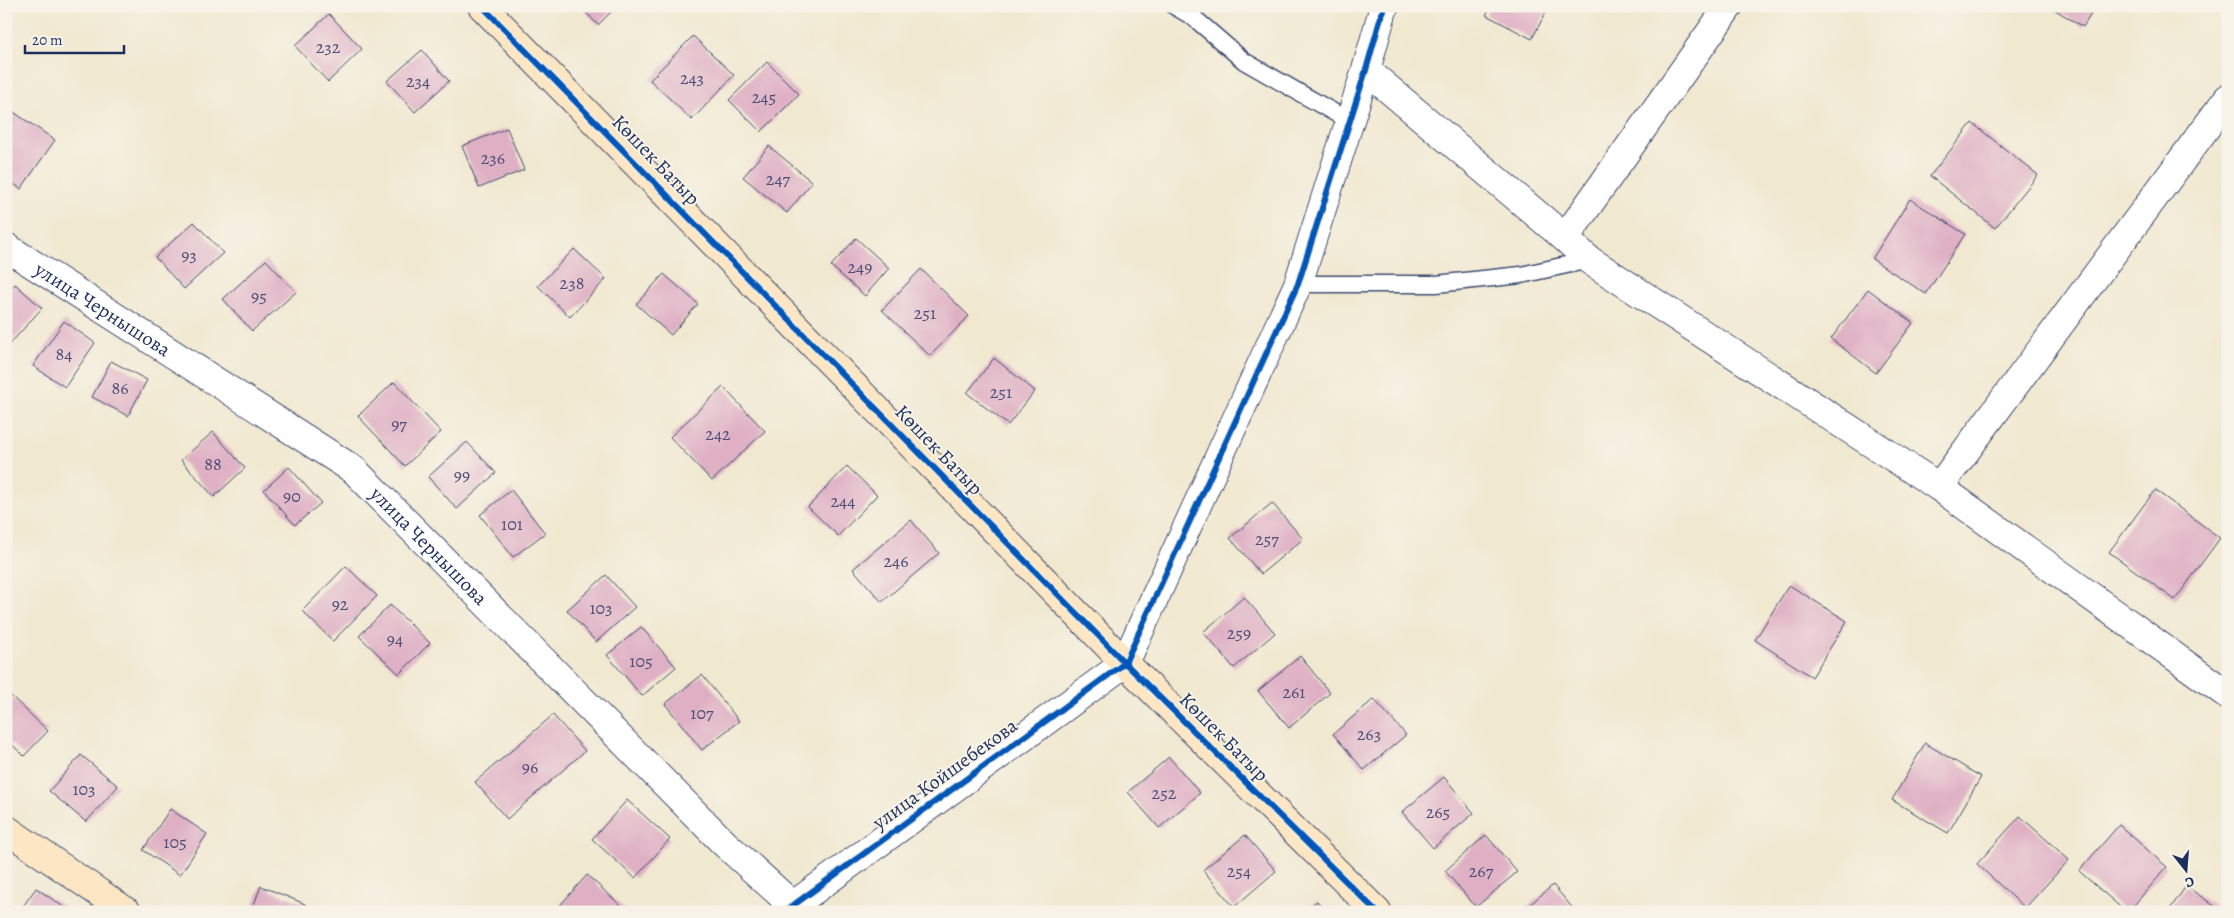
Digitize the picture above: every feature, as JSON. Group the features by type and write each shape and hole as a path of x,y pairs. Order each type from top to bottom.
{"street":[{"name":"Көшек Батыр","path":"482,6 1125,663 1376,912"},
{"path":"1125,663 1298,284 1366,70 1384,6"},
{"path":"1564,238 1729,6"},
{"path":"1366,70 1589,260 1939,487 2228,695"},
{"path":"1939,487 2228,98"},
{"name":"улица Чернышова","path":"6,247 354,470 724,843 793,910"},
{"name":"улица Койшебекова","path":"793,910 1125,663"},
{"path":"6,829 127,912"}],"lane":[{"path":"1174,6 1193,17 1244,61 1349,121"},
{"path":"1298,284 1436,284 1521,275 1589,260"}],"building":[{"path":"580,6 617,6 598,25"},
{"path":"1491,6 1549,6 1532,39 1486,15"},
{"path":"2049,6 2096,6 2083,27"},
{"path":"329,14 362,49 328,82 295,46"},
{"path":"693,36 734,75 692,120 650,80"},
{"path":"422,50 449,81 415,112 387,81"},
{"path":"767,62 799,94 761,132 729,100"},
{"path":"6,107 55,140 21,189 6,179"},
{"path":"1972,123 2038,175 1995,228 1930,176"},
{"path":"507,128 524,170 479,188 462,146"},
{"path":"769,146 812,182 787,213 743,177"},
{"path":"1910,199 1965,234 1926,294 1872,259"},
{"path":"194,222 223,253 184,289 155,257"},
{"path":"856,238 889,268 865,296 831,266"},
{"path":"574,249 606,279 570,317 538,286"},
{"path":"266,260 296,292 252,331 223,299"},
{"path":"921,269 969,316 930,356 882,310"},
{"path":"664,274 698,304 671,335 636,304"},
{"path":"15,284 42,308 9,345 6,343 6,294"},
{"path":"1868,289 1913,323 1876,373 1831,339"},
{"path":"64,321 95,343 65,387 33,366"},
{"path":"994,358 1035,391 1008,425 967,393"},
{"path":"111,361 147,380 128,416 92,397"},
{"path":"394,382 441,432 405,466 358,416"},
{"path":"723,387 765,431 712,481 670,437"},
{"path":"213,432 245,468 214,497 181,460"},
{"path":"467,442 496,473 457,509 428,477"},
{"path":"847,466 877,495 838,536 808,507"},
{"path":"289,467 321,503 295,525 264,490"},
{"path":"511,490 545,533 513,557 480,515"},
{"path":"2155,490 2220,538 2175,600 2109,552"},
{"path":"1272,503 1303,539 1261,574 1230,538"},
{"path":"911,520 939,553 882,602 853,569"},
{"path":"346,566 377,596 333,641 302,611"},
{"path":"606,575 635,607 596,642 567,610"},
{"path":"1789,585 1847,621 1812,677 1755,640"},
{"path":"1244,597 1275,633 1234,668 1203,632"},
{"path":"390,605 430,643 399,674 359,636"},
{"path":"641,627 676,667 642,696 607,655"},
{"path":"1300,656 1330,693 1289,728 1258,691"},
{"path":"702,675 739,721 702,750 665,704"},
{"path":"10,695 48,731 24,756 6,739 6,699"},
{"path":"1374,699 1406,735 1364,770 1333,734"},
{"path":"553,715 585,751 507,819 475,782"},
{"path":"1925,743 1981,777 1948,833 1892,800"},
{"path":"81,755 118,786 86,822 49,791"},
{"path":"1169,757 1200,793 1159,828 1128,792"},
{"path":"1444,777 1474,813 1433,848 1402,812"},
{"path":"627,800 670,839 635,878 592,839"},
{"path":"170,809 207,834 180,875 143,850"},
{"path":"2020,816 2069,860 2025,908 1977,864"},
{"path":"2119,825 2167,867 2128,912 2079,871"},
{"path":"1245,835 1276,871 1234,907 1203,870"},
{"path":"1486,835 1517,872 1476,907 1445,871"},
{"path":"587,875 628,912 554,912"},
{"path":"1553,885 1576,912 1521,912"},
{"path":"261,886 305,904 302,912 251,912"},
{"path":"2186,886 2223,912 2168,912"},
{"path":"36,888 71,912 19,912"},
{"path":"1317,901 1326,912 1304,912"}],"cycle path":[{"path":"482,6 1125,663 1377,912"},
{"path":"784,912 1125,663 1298,284 1366,70 1384,6"}]}
